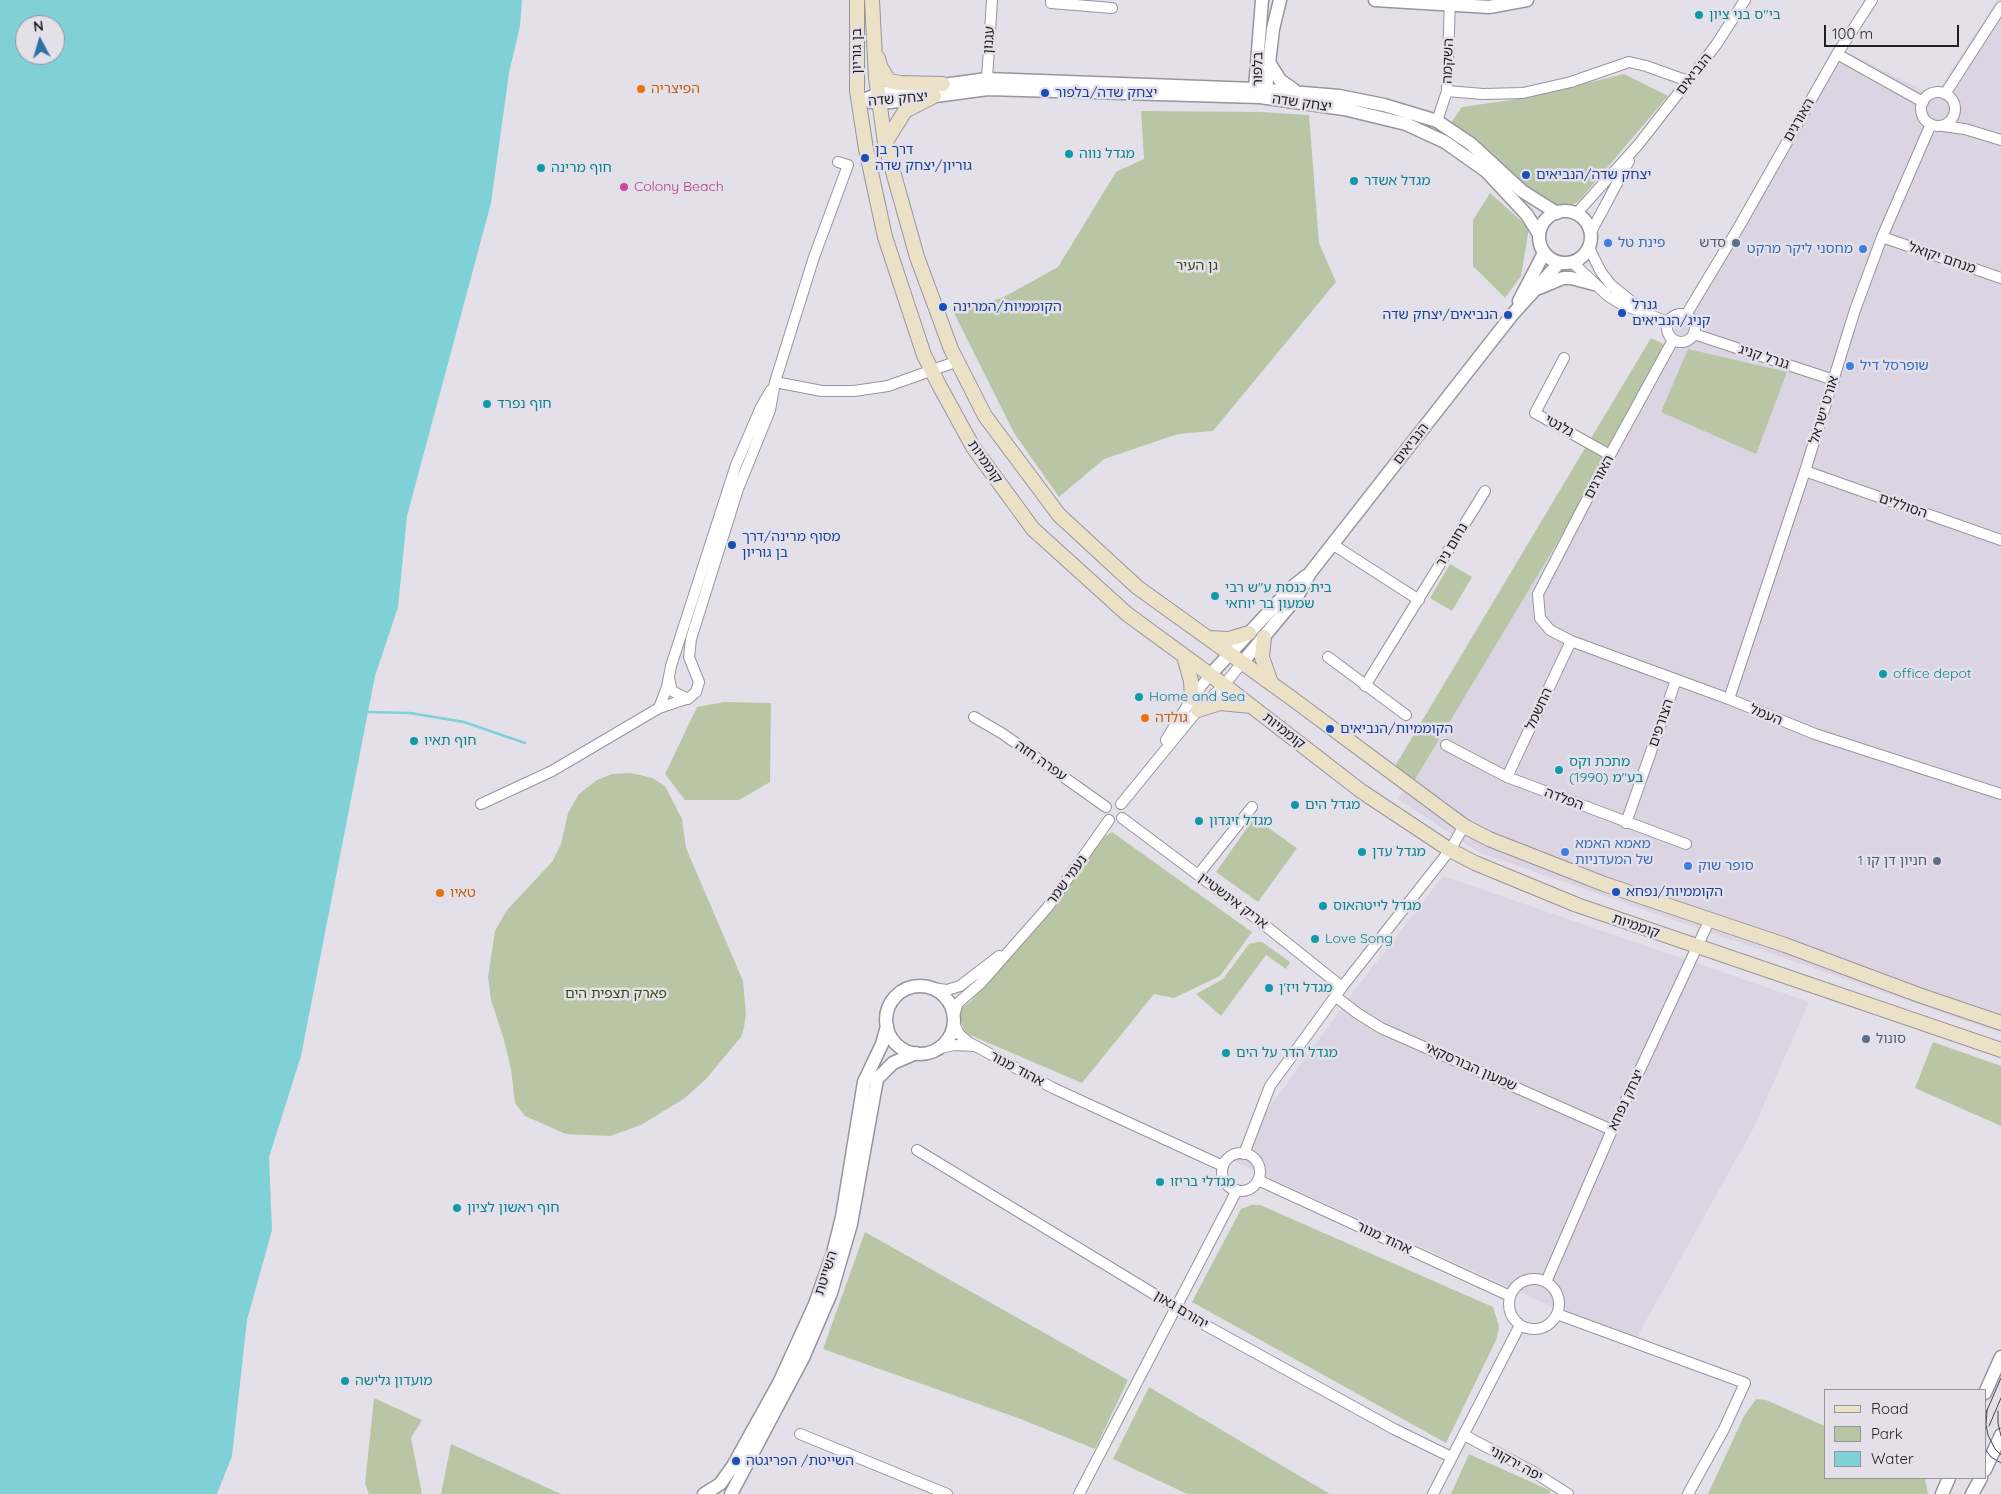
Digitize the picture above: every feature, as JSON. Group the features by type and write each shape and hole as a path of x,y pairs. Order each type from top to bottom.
{"main road":[{"name":"בן גוריון","path":"857,0 859,102"},
{"name":"בן גוריון","path":"872,0 879,99"},
{"path":"873,29 880,66 890,81 943,84"},
{"path":"885,143 905,111 934,96"},
{"name":"קוממיות","path":"879,99 885,143 917,257 939,317 985,416 1059,515 1137,587 1464,826 1489,839 1568,870 1786,944 1919,995 2001,1023"},
{"name":"קוממיות","path":"859,102 866,149 885,237 924,355 931,370 973,447 1033,530 1127,614 1252,706 1361,791 1450,850 1475,863 1577,905 2001,1050"},
{"path":"1206,637 1228,639 1249,632"},
{"path":"1264,637 1262,657 1272,684"},
{"path":"1184,656 1195,704 1220,703 1252,706"}],"street":[{"name":"עגנון","path":"987,80 992,0"},
{"path":"1051,0 1051,3 1112,8"},
{"name":"בלפור","path":"1260,92 1263,65 1262,0"},
{"name":"בלפור","path":"1263,65 1280,0"},
{"path":"1375,0 1450,3 1489,7 1527,0"},
{"name":"הנביאים","path":"1576,214 1638,145 1716,45 1746,0"},
{"name":"האורגים","path":"1686,315 1740,225 1836,54 1872,0"},
{"name":"השקמה","path":"1437,121 1447,91 1450,3"},
{"path":"1945,94 2001,7"},
{"path":"1836,54 1923,102"},
{"path":"1447,91 1483,94 1523,93 1571,82 1629,62 1636,62 1688,81"},
{"path":"1230,88 1246,79 1263,65 1296,91"},
{"name":"יצחק שדה","path":"859,102 943,84 987,80 1230,88 1260,92 1406,124 1445,142 1486,171 1527,215 1539,234"},
{"name":"יצחק שדה","path":"879,99 934,96 988,89 1296,91 1339,96 1384,104 1437,121 1471,144 1522,191 1557,212"},
{"path":"1943,126 1951,120 1955,111 1952,101 1945,94 1935,93 1926,98 1921,107 1923,117 1931,124 1943,126 1964,129 2001,140"},
{"name":"אורט ישראל","path":"1729,700 1805,471 1855,310 1882,237 1931,124"},
{"name":"הנביאים","path":"1590,232 1638,145"},
{"path":"481,804 552,771 659,708 688,699 696,692 700,682 689,657 691,639 738,489 770,410 776,382 814,257 848,165 838,162"},
{"path":"1644,311 1611,285 1601,272 1589,248 1590,232 1588,225 1576,214 1557,212 1545,221 1539,234 1541,247 1544,253 1551,259 1566,263 1621,304 1644,311 1668,322"},
{"name":"מנחם יקואל","path":"1882,237 2001,278"},
{"path":"1566,263 1579,259 1589,248"},
{"name":"הנביאים","path":"1512,315 1544,253"},
{"name":"הנביאים","path":"1242,663 1297,597 1310,573 1332,544 1512,315 1566,263"},
{"path":"1537,289 1563,278 1579,279 1594,284"},
{"path":"1676,315 1686,315 1694,322 1694,334 1685,342 1673,340 1666,330 1668,322 1676,315"},
{"name":"גנרל קניג","path":"1694,334 1834,380"},
{"name":"האורגים","path":"1540,618 1538,594 1610,455 1673,340"},
{"name":"גלנטי","path":"1564,358 1535,413 1610,455"},
{"path":"776,382 822,391 854,391 888,386 958,361"},
{"path":"659,708 736,465 761,407 776,382"},
{"name":"הסוללים","path":"1805,471 2001,540"},
{"name":"נחום ניר","path":"1366,686 1486,491"},
{"path":"1332,544 1419,600"},
{"name":"הנביאים","path":"1210,675 1290,589 1310,573"},
{"name":"העמל","path":"1540,618 1550,630 1571,641 1842,744 2001,794"},
{"name":"החשמל","path":"1507,777 1571,641"},
{"path":"1328,657 1406,715"},
{"path":"1195,704 1224,685 1242,663"},
{"path":"1121,804 1195,704 1210,675"},
{"path":"669,677 672,691 688,699"},
{"name":"הצורפים","path":"1626,823 1676,680"},
{"name":"עפרה חזה","path":"974,717 1003,734 1106,807"},
{"name":"הפלדה","path":"1446,745 1507,777 1686,844"},
{"path":"1115,802 1121,804 1125,812 1122,818 1116,821 1110,820 1106,814 1106,807 1115,802"},
{"path":"1198,875 1252,807"},
{"name":"אריק אינשטיין","path":"1122,818 1254,916 1342,987"},
{"name":"נעמי שמר","path":"954,1019 960,1001 981,983 1022,938 1061,889 1110,820"},
{"path":"1244,1154 1270,1086 1335,996 1450,850 1464,826"},
{"name":"יצחק נפחא","path":"1546,1282 1612,1130 1710,919"},
{"name":"נעמי שמר","path":"932,988 947,990 960,986 1022,938"},
{"path":"921,986 932,988 947,998 954,1019 952,1033 947,1041 931,1053 916,1053 902,1049 895,1043 887,1026 888,1008 894,999 901,992 921,986"},
{"name":"שמעון הבורסקאי","path":"1335,996 1357,1013 1382,1028 1612,1130"},
{"name":"אהוד מנור","path":"954,1019 959,1034 975,1047 1053,1088 1223,1166"},
{"name":"השייטת","path":"704,1494 720,1484 733,1466 780,1383 815,1304 833,1253 842,1217 864,1082 882,1044 887,1026"},
{"name":"אהוד מנור","path":"940,1048 954,1045 975,1047"},
{"name":"השייטת","path":"731,1494 803,1358 831,1293 851,1224 877,1079 893,1063 916,1053"},
{"name":"יהורם גאון","path":"918,1150 1176,1308 1394,1429 1452,1456"},
{"path":"1244,1154 1256,1161 1259,1167 1258,1180 1249,1189 1237,1190 1225,1183 1223,1166 1231,1156 1244,1154"},
{"name":"אהוד מנור","path":"1258,1180 1510,1296"},
{"path":"1079,1494 1237,1190"},
{"path":"1529,1280 1546,1282 1558,1297 1559,1306 1557,1314 1545,1327 1528,1329 1520,1326 1513,1319 1510,1311 1510,1296 1514,1288 1529,1280"},
{"path":"1557,1314 1745,1383 1724,1429 1688,1494"},
{"path":"1433,1494 1520,1326"},
{"path":"1986,1391 2001,1357"},
{"path":"800,1434 947,1494"},
{"name":"יפה ירקוני","path":"1464,1435 1568,1494"},
{"path":"1986,1468 2001,1435"},
{"path":"1942,1494 1949,1479"},
{"path":"1972,1494 1980,1479"}],"shaded area":[{"path":"1997,0 2001,0 2001,1033 1480,853 1398,799 1666,343 1843,50 1922,90 1941,86"},
{"path":"1443,876 1809,1002 1753,1129 1633,1344 1231,1160 1355,990"}],"green space":[{"path":"1624,74 1668,96 1578,202 1564,207 1555,207 1536,198 1450,124 1462,107 1525,98"},
{"name":"גן העיר","path":"1141,111 1260,112 1309,115 1319,243 1336,282 1213,431 1178,434 1104,459 1059,497 1014,433 954,313 1004,297 1058,267 1116,172 1144,159"},
{"path":"1490,193 1529,228 1521,276 1505,298 1473,266 1473,220"},
{"path":"1651,338 1672,348 1610,455 1414,781 1395,766"},
{"path":"1688,349 1787,372 1756,454 1661,412"},
{"path":"1450,564 1472,577 1452,611 1430,598"},
{"path":"724,702 771,703 770,782 739,800 685,800 665,774 697,707"},
{"name":"פארק תצפית הים","path":"631,773 652,778 665,786 682,819 686,848 743,981 746,1014 744,1027 741,1037 706,1079 685,1098 641,1125 610,1136 566,1134 525,1116 515,1103 511,1069 491,1000 488,977 495,931 507,910 552,862 561,844 568,813 579,794 597,780 612,774"},
{"path":"1254,818 1297,848 1258,902 1216,872"},
{"path":"1112,832 1252,932 1220,976 1174,998 1154,994 1082,1083 970,1035 965,1032 959,1016 962,1008 971,1001 1031,935 1100,840"},
{"path":"1262,942 1290,962 1286,969 1266,955 1221,1016 1196,994 1223,979 1249,944"},
{"path":"1933,1042 2001,1066 2001,1126 1915,1088"},
{"path":"1251,1205 1260,1205 1493,1307 1499,1326 1497,1338 1446,1443 1192,1302 1241,1209"},
{"path":"865,1232 1128,1380 1095,1449 1018,1418 823,1349"},
{"path":"1149,1387 1330,1494 1187,1494 1113,1459"},
{"path":"374,1398 422,1420 411,1438 422,1494 369,1494 365,1484"},
{"path":"1756,1399 1766,1400 1824,1426 1824,1479 1925,1479 1928,1494 1708,1494 1744,1416"},
{"path":"451,1444 561,1494 441,1494"},
{"path":"1469,1454 1551,1491 1549,1494 1451,1494"}],"water":[{"path":"0,0 522,0 520,26 509,73 491,203 407,516 398,607 375,676 301,1056 269,1157 272,1230 247,1320 232,1456 217,1494 0,1494"}],"waterway":[{"path":"368,712 410,713 464,722 525,743"}],"tram line":[{"path":"1986,1413 2001,1378"},
{"path":"1989,1426 2001,1398"},
{"path":"1987,1410 1986,1425 1988,1435 1995,1449 2001,1455"},
{"path":"1998,1411 2001,1436"},
{"path":"1986,1450 1991,1457 2001,1463"}],"place":[{"name":"בי\"ס בני ציון","path":"1699,15"},
{"name":"הפיצריה","path":"641,89"},
{"name":"יצחק שדה/בלפור","path":"1045,93"},
{"name":"מגדל נווה","path":"1069,154"},
{"name":"דרך בן גוריון/יצחק שדה","path":"865,158"},
{"name":"חוף מרינה","path":"541,168"},
{"name":"יצחק שדה/הנביאים","path":"1526,175"},
{"name":"מגדל אשדר","path":"1354,181"},
{"name":"Colony Beach","path":"624,187"},
{"name":"פינת טל","path":"1608,243"},
{"name":"סדש","path":"1736,243"},
{"name":"מחסני ליקר מרקט","path":"1863,249"},
{"name":"הקוממיות/המרינה","path":"943,307"},
{"name":"גנרל קניג/הנביאים","path":"1622,313"},
{"name":"הנביאים/יצחק שדה","path":"1508,315"},
{"name":"שופרסל דיל","path":"1850,366"},
{"name":"חוף נפרד","path":"487,404"},
{"name":"מסוף מרינה/דרך בן גוריון","path":"732,545"},
{"name":"בית כנסת ע\"ש רבי שמעון בר יוחאי","path":"1215,596"},
{"name":"office depot","path":"1883,674"},
{"name":"Home and Sea","path":"1139,697"},
{"name":"גולדה","path":"1145,718"},
{"name":"הקוממיות/הנביאים","path":"1330,729"},
{"name":"חוף תאיו","path":"414,741"},
{"name":"מתכת וקס (1990) בע\"מ","path":"1559,770"},
{"name":"מגדל הים","path":"1295,805"},
{"name":"מגדל זיגדון","path":"1199,821"},
{"name":"מגדל עדן","path":"1362,852"},
{"name":"מאמא האמא של המעדניות","path":"1565,852"},
{"name":"חניון דן קו 1","path":"1937,861"},
{"name":"סופר שוק","path":"1688,866"},
{"name":"הקוממיות/נפחא","path":"1616,892"},
{"name":"טאיו","path":"440,893"},
{"name":"מגדל לייטהאוס","path":"1323,906"},
{"name":"Love Song","path":"1315,939"},
{"name":"מגדל ויז'ן","path":"1269,988"},
{"name":"סונול","path":"1866,1039"},
{"name":"מגדל הדר על הים","path":"1226,1053"},
{"name":"מגדלי בריזו","path":"1160,1182"},
{"name":"חוף ראשון לציון","path":"457,1208"},
{"name":"מועדון גלישה","path":"345,1381"},
{"name":"השייטת/ הפריגטה","path":"736,1461"}]}
